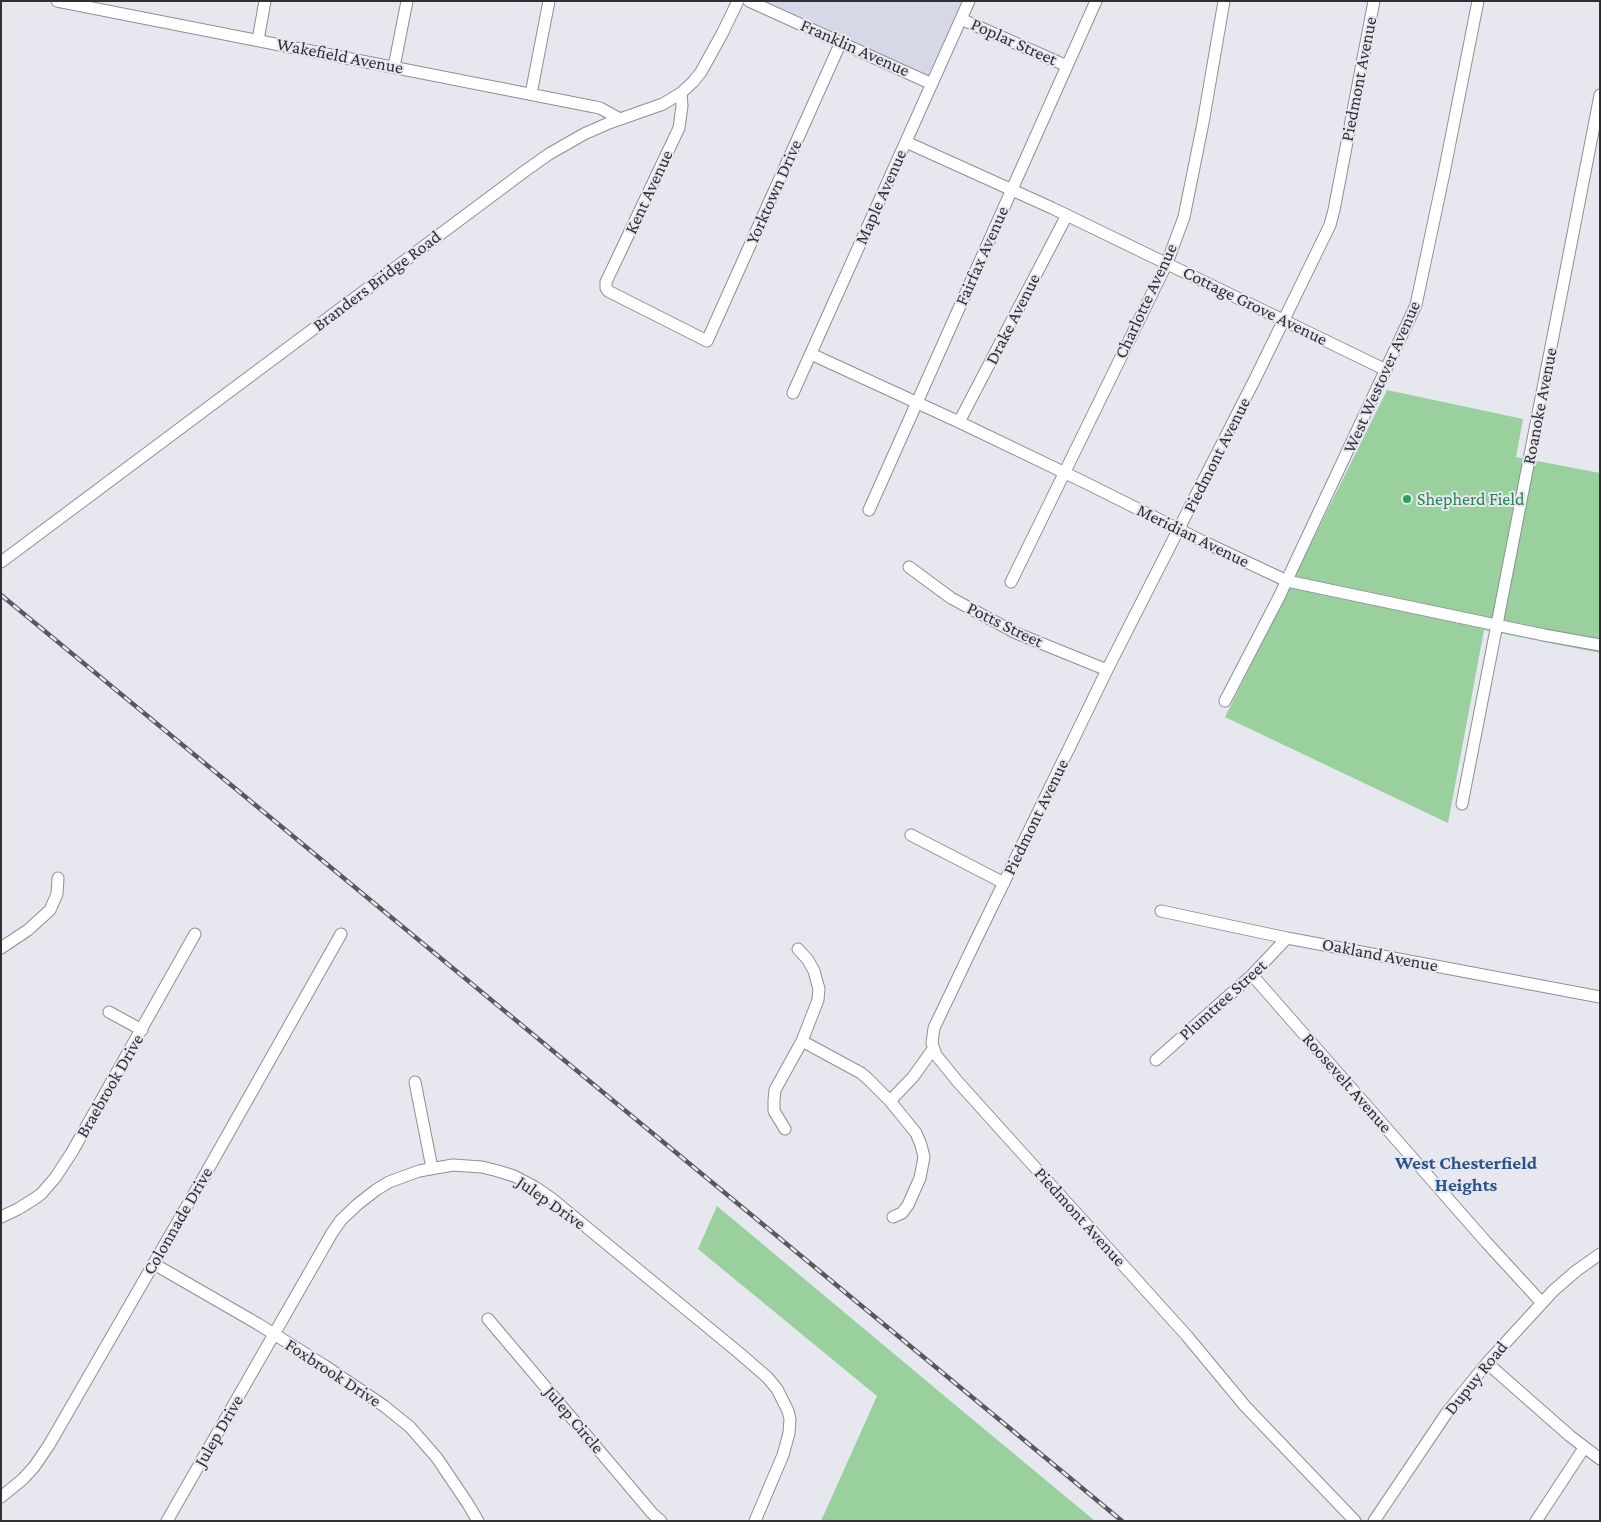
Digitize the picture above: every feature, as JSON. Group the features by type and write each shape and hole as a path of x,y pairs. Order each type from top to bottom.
{"street":[{"name":"Wakefield Avenue","path":"57,1 600,108 620,119"},
{"path":"120,13 122,1"},
{"path":"258,40 265,1"},
{"path":"394,67 407,1"},
{"path":"531,94 549,1"},
{"name":"Branders Bridge Road","path":"1,562 414,252 550,154 584,134 663,104 681,93 693,82 708,60 738,1"},
{"name":"Franklin Avenue","path":"749,1 932,84"},
{"name":"Maple Avenue","path":"793,393 969,1"},
{"name":"Fairfax Avenue","path":"869,510 1096,1"},
{"name":"Charlotte Avenue","path":"1011,582 1167,263 1184,217 1203,123 1224,1"},
{"name":"Piedmont Avenue","path":"1355,1521 1246,1406 1187,1336 958,1082 936,1055 933,1049 932,1035 1108,670 1330,225 1374,1"},
{"name":"West Westover Avenue","path":"1225,701 1287,581 1416,305 1420,293 1478,1"},
{"name":"Poplar Street","path":"962,19 1067,66"},
{"name":"Yorktown Drive","path":"606,288 608,291 707,341 841,42"},
{"name":"Kent Avenue","path":"606,288 606,282 679,128 682,106 681,93"},
{"name":"Roanoke Avenue","path":"1462,804 1600,95"},
{"name":"Cottage Grove Avenue","path":"906,142 1066,215 1386,370"},
{"name":"Drake Avenue","path":"959,422 1066,215"},
{"name":"Meridian Avenue","path":"811,354 959,422 1287,581 1600,645"},
{"name":"Potts Street","path":"909,567 951,598 1016,633 1108,670"},
{"path":"911,835 1004,883"},
{"path":"1,948 28,930 50,910 57,894 58,878"},
{"name":"Oakland Avenue","path":"1161,911 1287,938 1600,996"},
{"name":"Braebrook Drive","path":"1,1216 18,1209 34,1199 55,1178 142,1030 195,934"},
{"name":"Colonnade Drive","path":"1,1497 34,1467 49,1444 154,1264 341,934"},
{"name":"Plumtree Street","path":"1156,1060 1252,975 1287,938"},
{"path":"785,1129 774,1111 775,1090 802,1042 818,1000 819,990 814,971 808,960 798,949"},
{"name":"Roosevelt Avenue","path":"1252,975 1486,1242 1542,1303"},
{"path":"109,1012 142,1030"},
{"path":"802,1042 861,1073 890,1101 916,1133 924,1157 920,1178 908,1205 902,1213 893,1217"},
{"path":"890,1101 913,1077 933,1049"},
{"path":"415,1082 432,1168"},
{"name":"Julep Drive","path":"167,1521 341,1220 364,1199 389,1182 402,1176 452,1165 482,1167 514,1176 535,1187 676,1300 767,1377 777,1389 788,1411 790,1419 789,1433 782,1455 754,1521"},
{"name":"Dupuy Road","path":"1374,1521 1448,1411 1486,1363 1542,1303 1576,1271 1600,1254"},
{"name":"Foxbrook Drive","path":"154,1264 325,1366 410,1427 422,1439 452,1478 478,1521"},
{"name":"Julep Circle","path":"488,1319 652,1513 661,1521"},
{"path":"1486,1363 1584,1448 1600,1459"},
{"path":"1536,1521 1584,1448"}],"shaded area":[{"path":"760,1 963,1 928,76"}],"green space":[{"path":"1387,390 1523,419 1516,457 1600,473 1600,653 1484,630 1448,823 1225,717"},
{"path":"717,1206 1095,1521 821,1521 877,1396 698,1249"}],"railway":[{"path":"1,595 1122,1521"}],"place":[{"name":"Shepherd Field","path":"1407,499"}],"district":[{"name":"West Chesterfield Heights","path":"1466,1174"}]}
